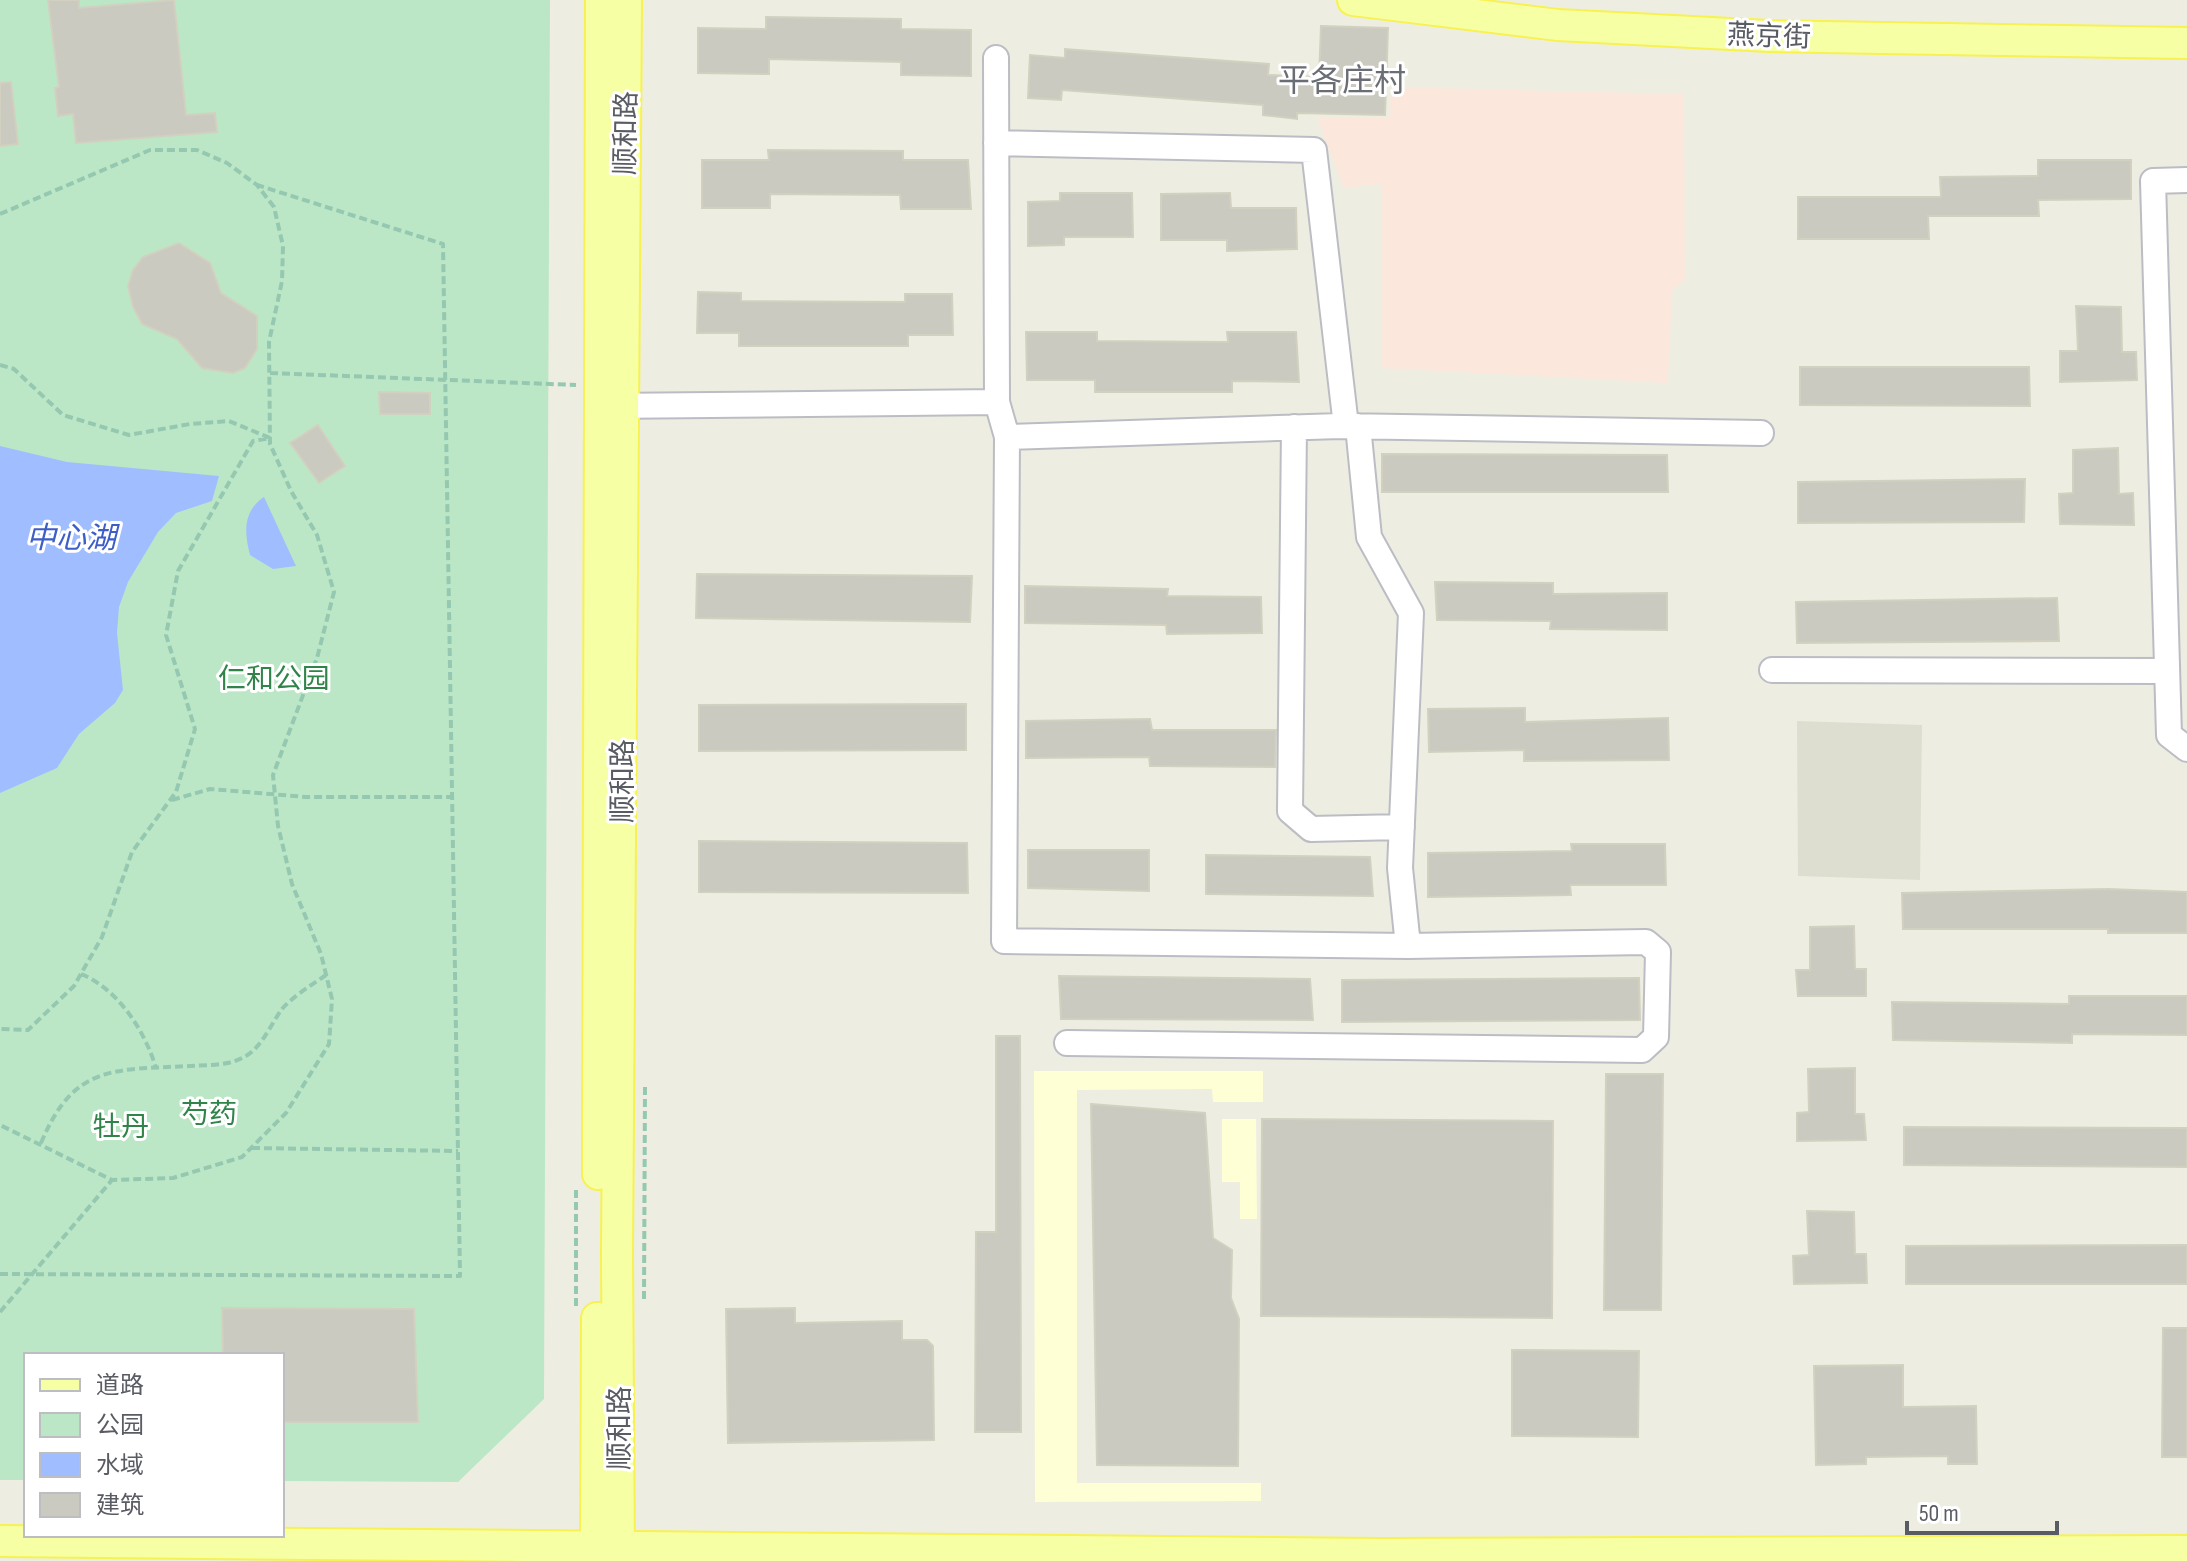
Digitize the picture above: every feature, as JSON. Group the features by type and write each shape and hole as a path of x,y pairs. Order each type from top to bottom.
{"main road":[{"name":"顺和路","path":"601,0 608,399 608,1554"},
{"name":"顺和路","path":"608,399 626,0"},
{"name":"燕京街","path":"1353,0 1558,25 1769,36 2187,43"},
{"path":"0,1541 608,1554 1727,1556 2187,1551"}],"street":[{"path":"996,58 997,402 1007,437 1004,941 1408,946 1646,942 1658,952 1656,1037 1642,1050 1067,1043"},
{"path":"996,143 1314,150 1369,537 1411,613 1400,868 1408,946"},
{"path":"2187,180 2153,181 2169,735 2187,749"},
{"path":"608,399 997,402"},
{"path":"1007,437 1352,426 1761,433"},
{"path":"1294,427 1290,811 1311,829 1402,827"},
{"path":"1772,670 2167,671"}],"path":[{"path":"0,214 150,150 197,150 227,163 257,185 274,207 283,246 282,281 269,342 270,438 291,491 317,535 334,592 317,658 273,775 278,826 292,884 321,954 332,999 329,1044 286,1113 242,1157 173,1178 112,1180 0,1125"},
{"path":"0,1274 460,1276 443,244 257,185"},
{"path":"0,365 14,369 63,415 129,435 190,424 229,421 270,438"},
{"path":"270,373 443,380 608,399"},
{"path":"0,1029 28,1030 74,986 102,937 132,852 176,792 195,729 166,635 178,571 253,441 270,438"},
{"path":"170,801 210,789 306,797 452,797"},
{"path":"81,974 109,991 144,1033 156,1068"},
{"path":"41,1143 52,1117 70,1093 94,1076 156,1068 220,1065 246,1057 284,1006 326,975"},
{"path":"251,1148 458,1151"},
{"path":"0,1312 112,1180"}],"shaded area":[{"path":"1391,87 1684,94 1685,279 1672,291 1668,383 1381,368 1381,184 1344,188 1317,118 1390,117"},
{"path":"1797,721 1922,725 1920,880 1798,876"},
{"path":"1034,1071 1263,1071 1263,1102 1213,1102 1212,1089 1077,1090 1077,1483 1261,1483 1261,1501 1035,1502"},
{"path":"1222,1119 1256,1119 1257,1219 1240,1219 1240,1182 1222,1182"}],"green space":[{"name":"仁和公园","path":"0,0 550,0 544,1399 458,1482 284,1481 284,1353 24,1353 24,1480 0,1480"}],"water":[{"name":"中心湖","path":"0,446 67,462 219,476 212,501 176,513 158,532 128,582 119,607 117,633 123,690 115,703 79,734 57,768 0,793"},
{"path":"264,497 296,566 273,569 250,555 247,523 252,509"}],"building":[{"path":"48,0 79,0 79,8 174,0 186,115 215,113 217,132 76,143 73,114 58,116 55,88 59,87"},
{"path":"766,17 901,19 901,29 971,30 971,76 901,75 901,62 769,59 769,74 698,73 698,28 766,29"},
{"path":"1321,26 1388,28 1385,115 1297,113 1297,119 1263,115 1263,105 1062,90 1061,100 1028,98 1030,55 1065,58 1065,49 1269,64 1268,75 1319,77"},
{"path":"11,82 18,144 0,146 0,83"},
{"path":"768,150 903,151 903,160 968,160 971,209 901,209 900,195 770,194 770,208 702,208 702,160 769,160"},
{"path":"2038,160 2131,160 2131,199 2038,200 2039,216 1928,216 1929,239 1798,239 1798,197 1941,197 1940,177 2038,176"},
{"path":"1060,193 1132,193 1133,237 1064,237 1064,245 1028,246 1028,202 1060,201"},
{"path":"1230,193 1231,208 1296,208 1297,249 1227,251 1227,240 1161,240 1161,194"},
{"path":"179,243 210,263 221,293 257,316 257,349 245,368 233,373 202,368 177,339 142,324 133,307 128,286 133,270 143,257"},
{"path":"698,292 741,293 741,301 905,302 905,294 952,294 953,335 908,335 908,346 739,346 739,333 697,333"},
{"path":"2076,306 2121,307 2122,352 2136,352 2137,380 2060,382 2060,351 2078,351"},
{"path":"1026,332 1097,332 1097,341 1228,342 1227,332 1296,332 1299,382 1232,381 1232,392 1095,392 1095,380 1027,380"},
{"path":"1800,367 2029,367 2030,406 1800,405"},
{"path":"379,392 430,393 430,414 380,414"},
{"path":"318,425 345,466 319,483 290,443"},
{"path":"2118,448 2119,494 2133,493 2134,525 2060,524 2059,494 2073,493 2073,450"},
{"path":"1382,454 1667,455 1668,492 1382,492"},
{"path":"2025,479 2024,522 1798,523 1798,482"},
{"path":"697,574 972,576 970,622 696,618"},
{"path":"1435,582 1553,583 1553,594 1667,593 1667,630 1550,629 1551,621 1437,620"},
{"path":"1025,586 1168,589 1167,596 1261,597 1262,633 1167,634 1166,625 1025,623"},
{"path":"2057,598 2059,641 1797,643 1796,602"},
{"path":"966,704 966,750 699,751 699,705"},
{"path":"1525,708 1525,722 1668,718 1669,760 1524,761 1524,750 1429,752 1428,709"},
{"path":"1150,719 1152,730 1276,730 1275,767 1150,766 1149,757 1026,758 1026,721"},
{"path":"699,841 967,843 968,893 699,892"},
{"path":"1571,844 1665,844 1666,885 1570,885 1571,895 1428,897 1428,853 1572,851"},
{"path":"1028,850 1149,850 1149,891 1028,888"},
{"path":"1206,855 1370,857 1373,896 1206,894"},
{"path":"2108,889 2187,892 2187,933 2108,933 2108,929 1903,929 1902,893"},
{"path":"1854,926 1855,969 1866,969 1866,996 1798,996 1796,970 1810,970 1810,927"},
{"path":"1059,976 1310,979 1313,1020 1061,1019"},
{"path":"1639,978 1640,1020 1342,1022 1342,980"},
{"path":"2069,996 2187,996 2187,1035 2072,1034 2072,1043 1893,1040 1892,1002 2069,1004"},
{"path":"996,1036 1020,1036 1021,1432 975,1432 976,1232 996,1232"},
{"path":"1855,1068 1855,1114 1864,1114 1866,1140 1797,1141 1797,1113 1809,1112 1808,1069"},
{"path":"1606,1074 1663,1074 1661,1310 1604,1310"},
{"path":"1091,1104 1205,1113 1213,1238 1232,1250 1231,1298 1239,1319 1238,1466 1097,1465"},
{"path":"1262,1119 1553,1121 1552,1318 1261,1316"},
{"path":"1904,1127 2187,1128 2187,1167 1904,1165"},
{"path":"1807,1211 1854,1212 1855,1254 1866,1254 1867,1283 1794,1284 1793,1256 1809,1255"},
{"path":"2187,1245 2187,1284 1906,1284 1906,1246"},
{"path":"222,1308 414,1309 418,1422 284,1422 284,1353 223,1353"},
{"path":"795,1308 795,1323 902,1321 902,1340 927,1340 933,1346 934,1440 728,1443 726,1309"},
{"path":"2163,1328 2187,1328 2187,1457 2162,1457"},
{"path":"1512,1350 1639,1351 1638,1437 1512,1436"},
{"path":"1903,1365 1903,1407 1976,1406 1977,1464 1948,1464 1948,1456 1866,1457 1866,1464 1816,1465 1814,1366"}],"district":[{"name":"平各庄村","path":"1342,80"}],"park label":[{"name":"芍药","path":"209,1113"},
{"name":"牡丹","path":"121,1126"}]}
